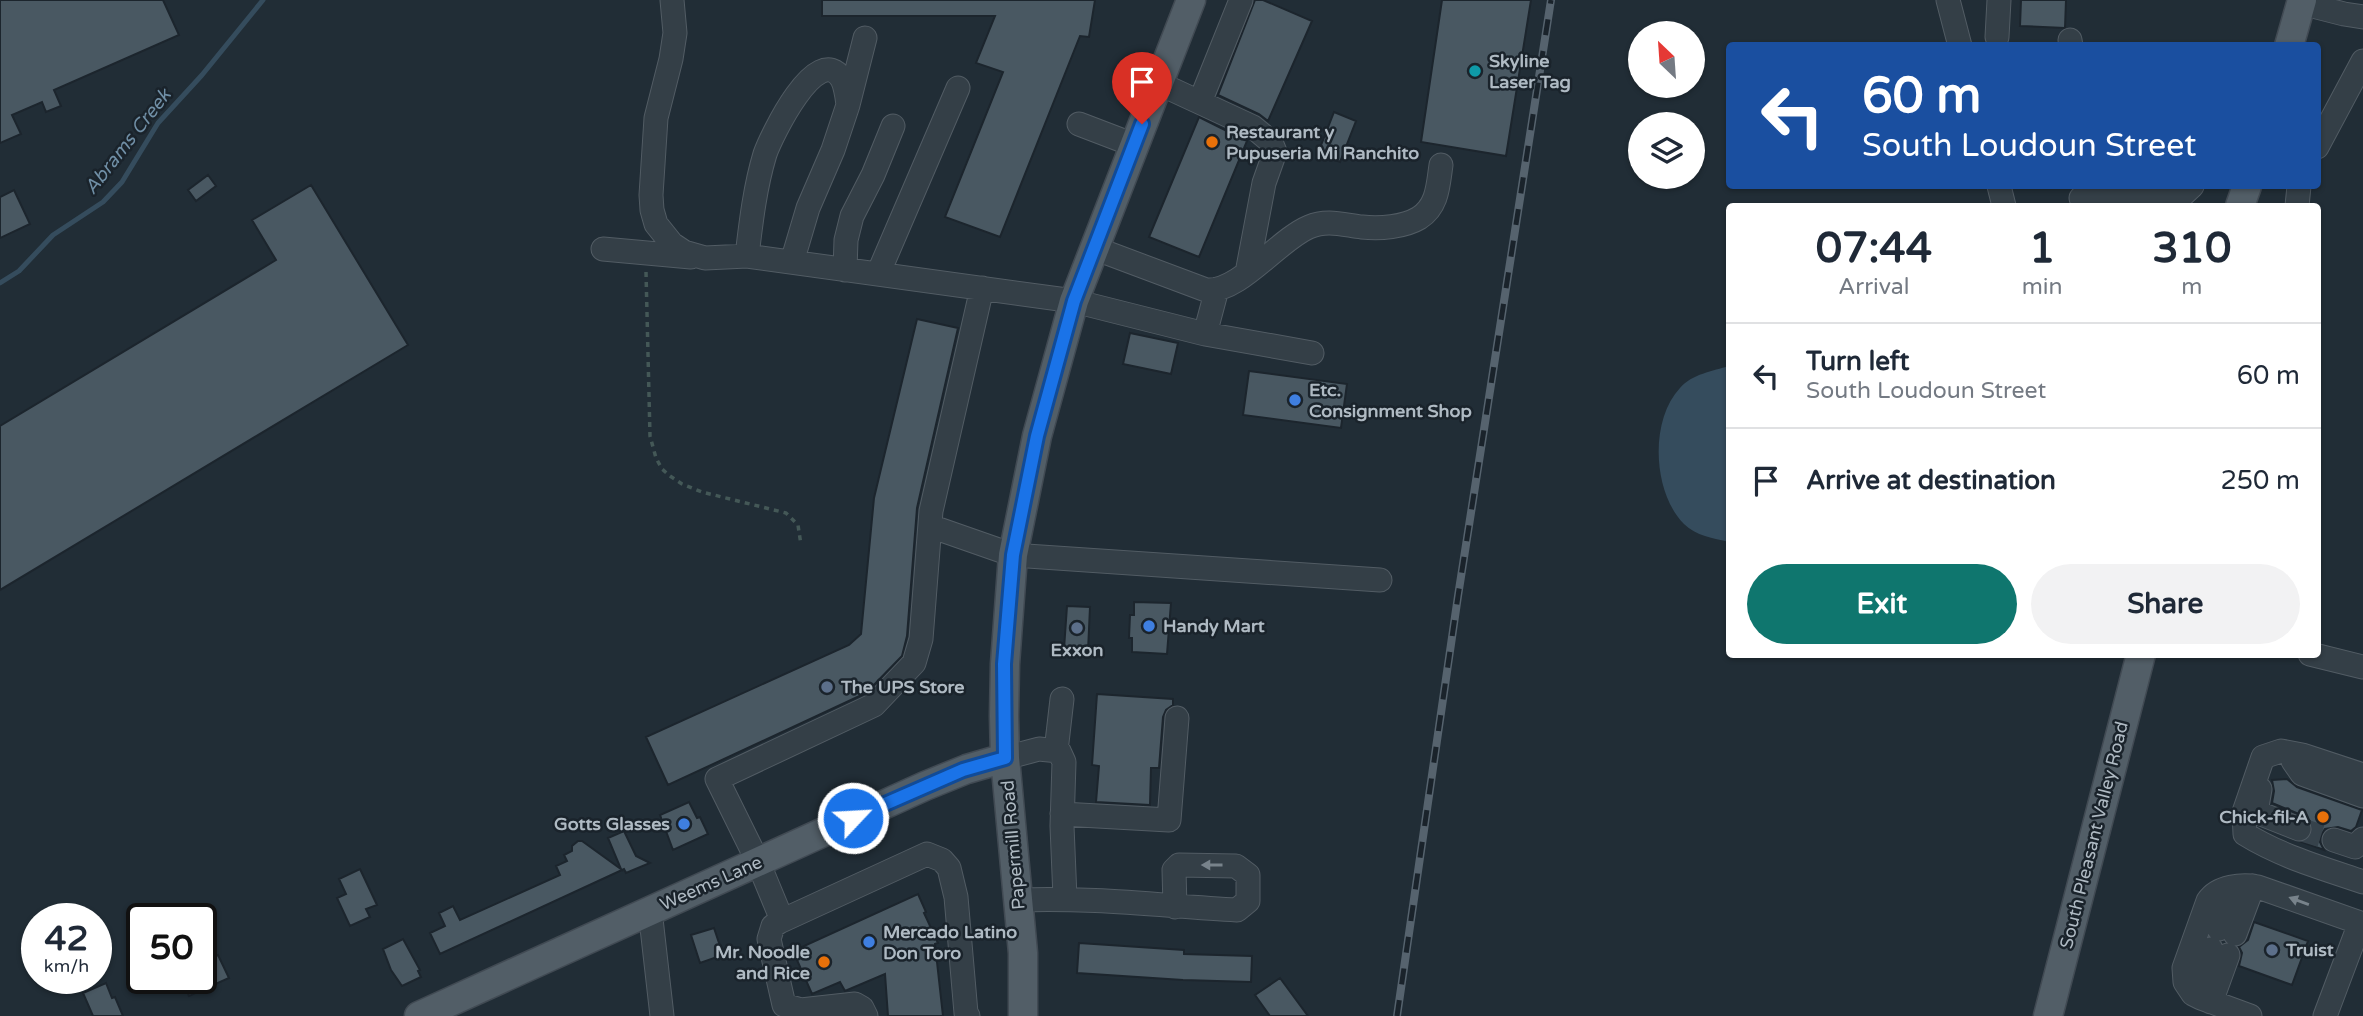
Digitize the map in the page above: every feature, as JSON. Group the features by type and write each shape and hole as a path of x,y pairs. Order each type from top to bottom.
{"main road":[{"name":"Papermill Road","path":"1023,1016 1023,953 1005,758 1004,664 1013,555 1037,436 1074,301 1191,0"},
{"path":"2290,42 2302,1"},
{"name":"South Pleasant Valley Road","path":"2048,1016 2140,658"},
{"name":"Weems Lane","path":"419,1016 925,786 967,769 1005,758"}],"street":[{"path":"672,0 676,33 656,118 652,209 656,224 673,244 684,252 705,258"},
{"path":"1200,103 1241,0"},
{"path":"1948,0 1959,41"},
{"path":"1997,37 1999,0"},
{"path":"2302,1 2357,12"},
{"path":"792,262 808,208 849,106 865,38"},
{"path":"2321,140 2363,61"},
{"path":"747,256 765,155 775,130 792,101 811,78 828,70 842,80 849,106"},
{"path":"1158,83 1253,127 1265,135 1275,149 1264,183 1247,273"},
{"path":"877,274 958,88"},
{"path":"1079,124 1134,145"},
{"path":"845,270 846,240 852,216 873,175 893,126"},
{"path":"1094,248 1206,290 1217,289 1247,273 1296,234 1314,225 1331,223 1373,228 1404,225 1418,219 1435,199 1441,165"},
{"path":"2081,197 2177,201 2189,189"},
{"path":"603,250 705,258 747,256 1074,301 1205,334 1312,353"},
{"path":"782,920 758,862 717,779 874,705 914,663 921,639 931,511 982,288"},
{"path":"1205,334 1217,289"},
{"path":"930,526 1013,555 1380,580"},
{"path":"2321,657 2363,667"},
{"path":"1056,751 1062,699"},
{"path":"1062,814 1169,820 1177,718"},
{"path":"1005,758 1039,750 1059,751 1064,762 1062,814 1065,898"},
{"path":"2363,775 2281,751 2263,757 2244,812 2245,834 2256,841 2284,855 2363,881"},
{"path":"2296,830 2256,813 2260,788 2267,771 2288,760 2363,786"},
{"path":"2293,761 2302,774 2363,796"},
{"path":"866,1016 862,1008 855,1004 801,1010 784,1005 769,939 773,926 927,854 942,860 949,868 956,897 968,1016"},
{"path":"1018,900 1065,898 1175,907 1237,910 1248,901 1248,876 1236,866 1179,865 1174,870 1175,907"},
{"path":"2204,999 2204,969 2223,942 2244,886"},
{"path":"2250,1016 2193,994 2185,982 2184,968 2209,898 2218,892 2244,886 2268,889 2362,924 2325,1016"},
{"path":"650,910 662,1016"}],"path":[{"path":"646,253 650,436 656,458 662,469 682,484 702,492 786,513 798,524 800,545"}],"water":[{"path":"1726,367 1726,541 1699,534 1684,524 1666,494 1659,457 1659,437 1670,402 1685,383"}],"building":[{"path":"0,0 163,0 179,35 54,90 61,106 46,112 42,102 12,115 21,134 0,143"},
{"path":"822,0 1095,0 1089,37 1080,36 1000,237 945,217 1003,72 976,63 995,16 822,16"},
{"path":"1255,0 1263,0 1312,21 1268,121 1218,95"},
{"name":"Skyline Laser Tag","path":"1442,0 1531,0 1506,156 1421,142"},
{"path":"2021,0 2066,0 2065,28 2020,26"},
{"path":"1334,112 1356,121 1340,162 1318,153"},
{"path":"1199,117 1247,141 1199,257 1149,237"},
{"path":"208,175 216,186 196,201 188,190"},
{"path":"311,185 408,345 0,590 0,426 276,260 252,220"},
{"path":"14,190 30,224 0,238 0,197"},
{"path":"917,319 958,328 917,508 907,636 902,656 866,693 668,785 646,737 849,645 861,634 874,498"},
{"path":"1130,333 1178,343 1171,374 1123,364"},
{"name":"Etc. Consignment Shop","path":"1249,371 1347,384 1341,428 1243,415"},
{"name":"Handy Mart","path":"1134,602 1171,603 1167,654 1132,652 1132,638 1129,638 1130,615 1134,615"},
{"name":"Exxon","path":"1067,606 1090,607 1088,651 1064,649"},
{"path":"1097,694 1173,699 1173,705 1166,710 1163,717 1159,768 1151,768 1150,805 1096,802 1099,766 1092,765"},
{"name":"Chick-fil-A","path":"2287,779 2297,787 2362,810 2356,827 2351,831 2338,827 2325,829 2320,842 2324,850 2302,842 2312,833 2310,821 2272,803 2272,780"},
{"name":"Gotts Glasses","path":"689,802 708,834 673,850 660,815"},
{"path":"624,831 636,856 650,863 626,873 624,869 440,954 430,933 445,926 439,913 453,906 460,920 560,875 556,866 567,861 564,855 572,851 572,846 578,841 582,841 621,869 608,838"},
{"path":"360,869 377,905 366,909 370,917 350,926 337,898 346,894 339,879"},
{"path":"918,894 938,943 935,944 943,1016 888,1016 885,974 845,991 840,982 812,994 793,951"},
{"name":"Truist","path":"2254,922 2308,941 2292,985 2239,966 2242,953 2239,947 2248,940"},
{"path":"714,928 723,955 700,963 691,935"},
{"path":"403,939 421,977 402,986 391,970 383,949"},
{"path":"1079,943 1184,950 1184,954 1252,956 1251,982 1077,973"},
{"path":"217,955 229,978 217,983"},
{"path":"1280,978 1308,1016 1270,1016 1255,995"},
{"path":"83,994 110,994 112,998 115,997 123,1016 93,1016"}],"waterway":[{"name":"Abrams Creek","path":"0,283 19,271 53,235 103,202 122,182 158,123 202,75 263,0"}],"tunnel":[{"path":"2299,829 2334,840"}],"railway":[{"path":"1397,1016 1458,596 1551,0"}],"place":[{"name":"Skyline Laser Tag","path":"1475,71"},
{"name":"Restaurant y Pupuseria Mi Ranchito","path":"1212,142"},
{"name":"Etc. Consignment Shop","path":"1295,400"},
{"name":"Handy Mart","path":"1149,626"},
{"name":"Exxon","path":"1077,628"},
{"name":"The UPS Store","path":"827,687"},
{"name":"Chick-fil-A","path":"2323,817"},
{"name":"Gotts Glasses","path":"684,824"},
{"name":"Mercado Latino Don Toro","path":"869,942"},
{"name":"Truist","path":"2272,950"},
{"name":"Mr. Noodle and Rice","path":"824,962"}],"route":[{"path":"853,818 963,770 1005,758 1004,664 1013,555 1037,436 1074,301 1142,124"}]}
